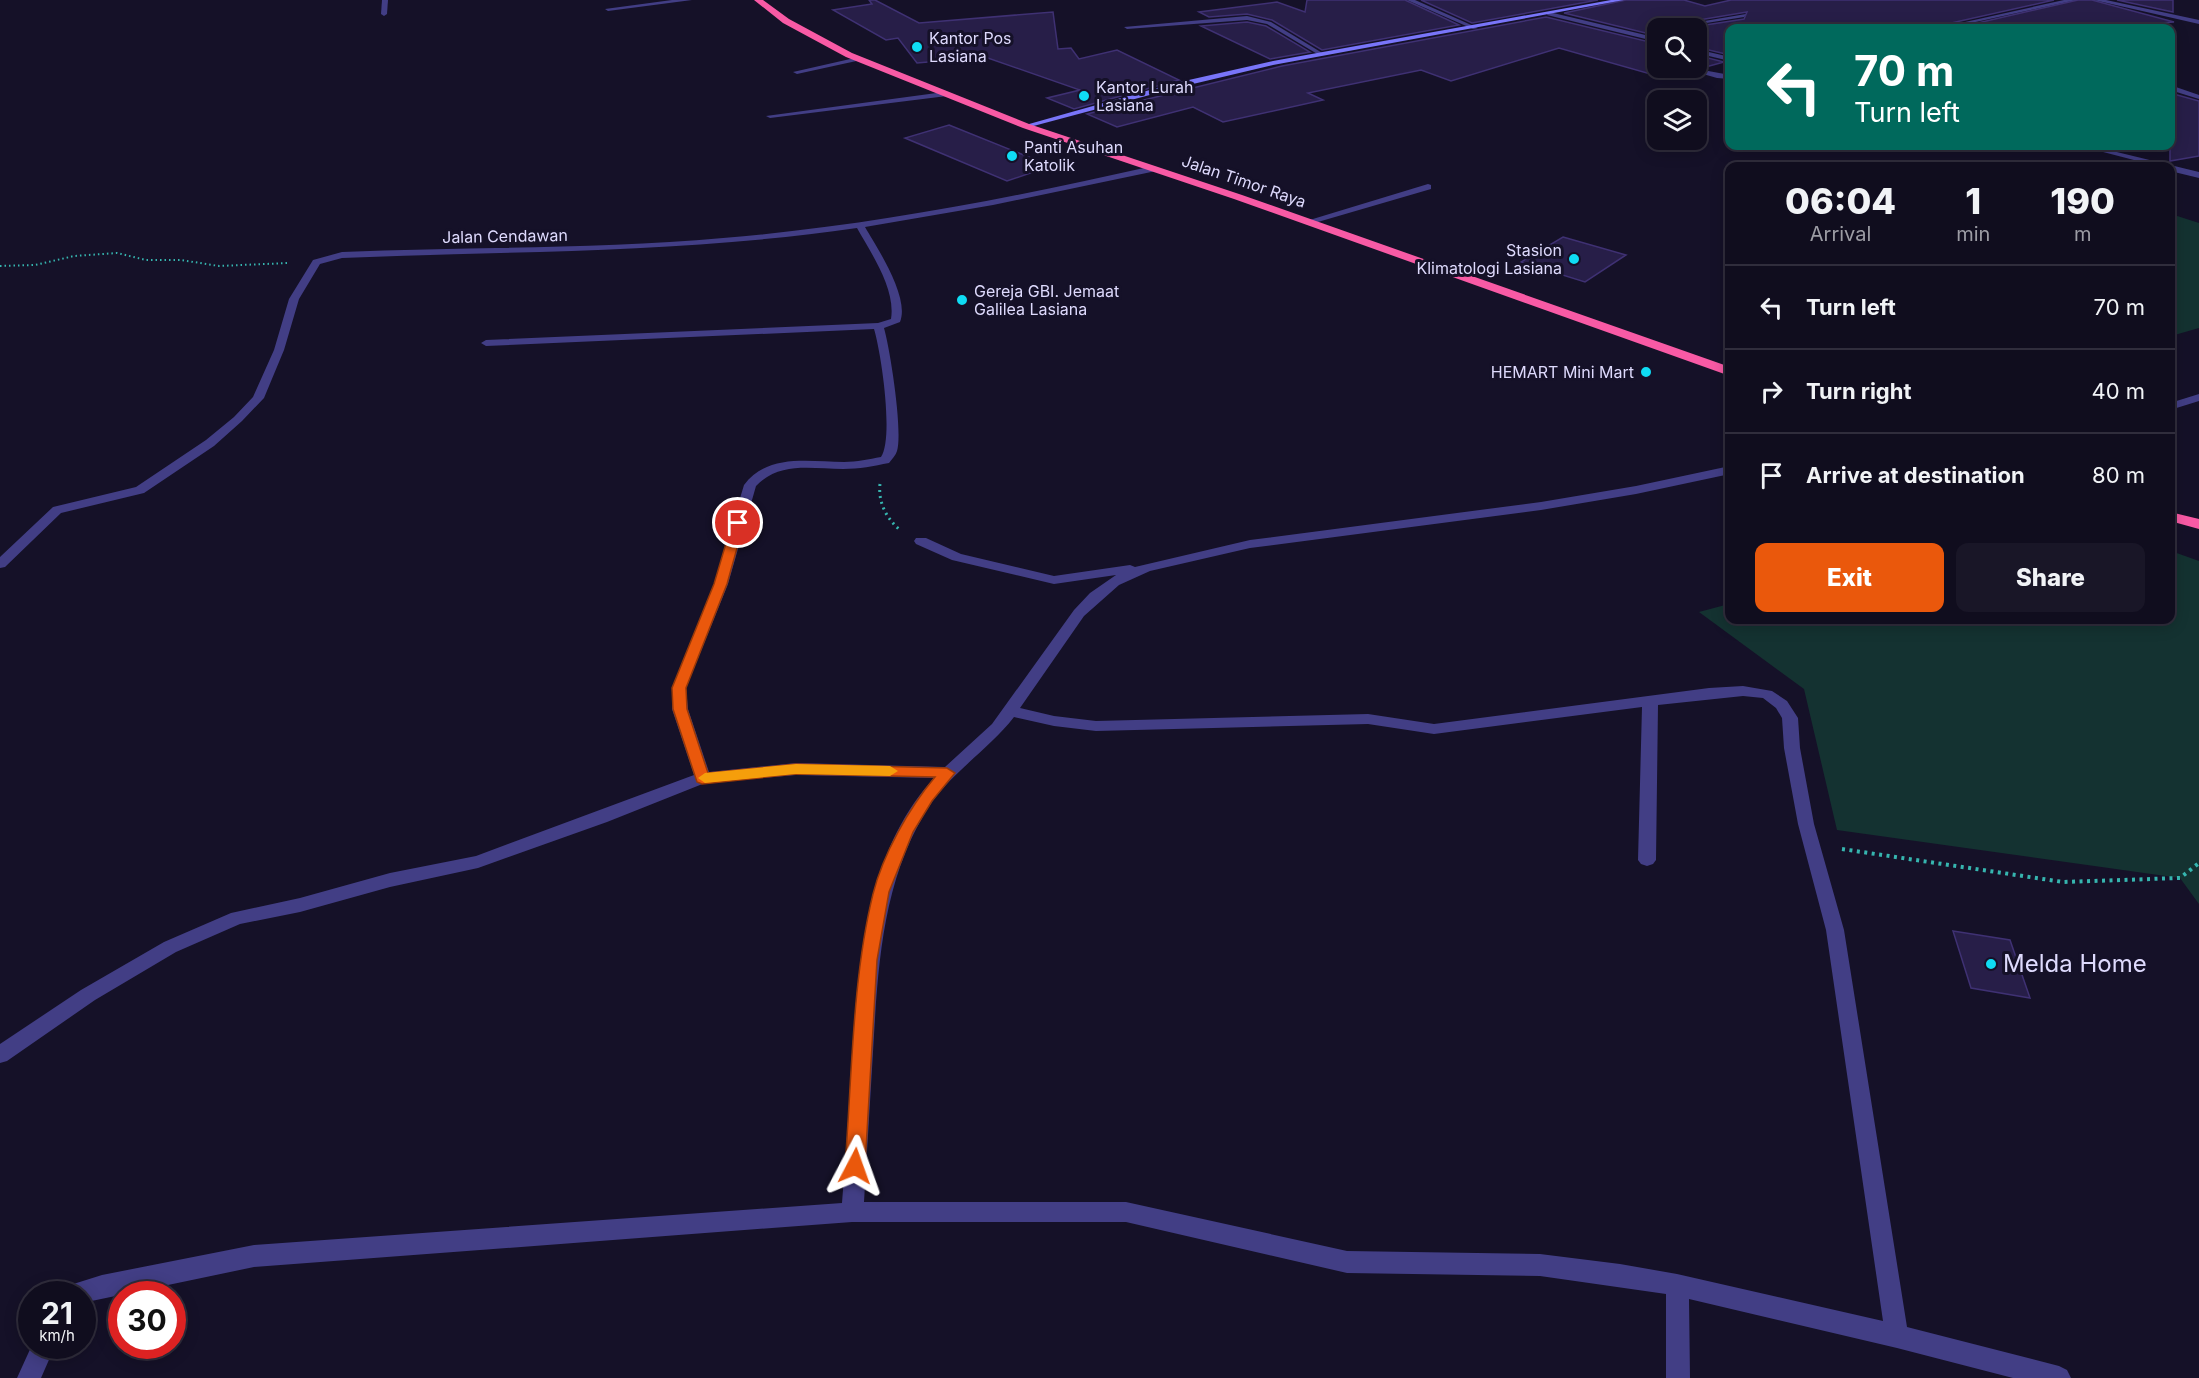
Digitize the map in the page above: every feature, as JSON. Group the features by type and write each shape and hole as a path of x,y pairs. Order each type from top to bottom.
{"highway":[{"name":"Jalan Timor Raya","path":"758,0 794,25 859,59 1026,126 1308,222 1725,370"},
{"path":"2175,517 2199,524"}],"street":[{"path":"384,14 385,0"},
{"path":"608,9 689,0"},
{"path":"1410,0 1475,28"},
{"path":"1026,126 1174,86 1321,54 1621,0"},
{"path":"1960,24 2073,0"},
{"path":"2097,0 2199,22"},
{"path":"1550,14 1647,37"},
{"path":"1707,21 1744,15"},
{"path":"1127,27 1247,18 1269,23 1321,54"},
{"path":"1633,33 1647,31"},
{"path":"1707,54 1725,58"},
{"path":"797,72 859,59"},
{"path":"1707,73 1725,77"},
{"path":"2175,89 2199,97"},
{"path":"2175,95 2187,93"},
{"path":"770,116 944,94"},
{"path":"2100,150 2149,162"},
{"name":"Jalan Cendawan","path":"316,262 342,255 604,249 722,242 860,225 1028,198 1153,169"},
{"path":"2175,169 2199,175"},
{"path":"1308,222 1428,187"},
{"path":"486,343 878,326 891,323 896,320 897,307 885,273 860,225"},
{"path":"0,564 57,510 140,490 210,443 238,419 258,398 279,350 294,299 316,262"},
{"path":"702,778 680,709 679,688 721,584 750,485 757,475 765,470 778,467 858,465 885,459 891,451 893,434 884,346 878,326"},
{"path":"2175,405 2199,397"},
{"path":"921,541 957,557 1054,580 1143,568 1250,544 1554,504 1670,484 1725,471"},
{"path":"852,1212 869,960 881,892 906,831 927,797 947,773 996,730 1028,688 1055,642 1084,607 1114,582 1143,568"},
{"path":"1010,711 1054,721 1096,726 1368,719 1434,729 1708,693 1743,691 1767,694 1782,705 1790,718 1792,748 1812,844 1835,930 1897,1336"},
{"path":"1647,860 1650,701"},
{"path":"0,1055 88,995 170,947 237,918 300,905 390,880 478,862 601,818 702,778 796,769 947,773"},
{"path":"96,1288 254,1256 852,1212 1126,1212 1347,1262 1540,1265 1677,1285 1897,1336 2059,1378"},
{"path":"1677,1285 1678,1378"},
{"path":"29,1378 37,1359"}],"path":[{"path":"0,266 35,265 74,256 117,253 146,260 181,260 219,266 316,262"},
{"path":"858,465 881,477 879,490 884,509 897,528 921,541"},
{"path":"1812,844 2063,882 2180,878 2199,863"}],"green space":[{"path":"2175,215 2199,223 2199,328 2175,335"},
{"path":"2175,552 2199,561 2199,904 2180,878 1837,830 1804,689 1699,612 1725,605 1725,624 2175,624"}],"building":[{"path":"869,0 875,0 919,23 1053,12 1058,49 1071,48 1079,59 1117,50 1179,80 1074,109 1047,98 1080,90 985,57 917,63 898,38 886,40 833,10 872,4"},
{"path":"1307,0 1405,0 1459,25 1322,50 1272,20 1247,14 1209,17 1199,12 1277,2 1305,12"},
{"path":"1421,0 1598,0 1472,23"},
{"path":"1626,0 1684,0 1705,6 1731,0 2054,0 1947,24 1725,24 1725,54 1707,50 1707,25 1744,19 1747,12 1707,19 1647,18 1647,33 1564,13"},
{"path":"2078,0 2092,0 2174,22 2149,24 1973,24"},
{"path":"2117,0 2173,0 2173,12"},
{"path":"1546,17 1647,41 1647,73 1559,48 1451,81 1421,70 1308,93 1323,100 1223,122 1193,107 1117,127 1087,114 1282,66"},
{"path":"1247,22 1266,26 1310,52 1270,59 1201,26"},
{"path":"1707,58 1724,62 1707,67"},
{"path":"2175,94 2199,101 2199,156 2170,161 2170,150 2175,150"},
{"name":"Panti Asuhan Katolik","path":"949,125 1051,166 1007,181 905,138"},
{"name":"Stasion Klimatologi Lasiana","path":"1563,237 1626,255 1585,282 1521,262"},
{"name":"Melda Home","path":"1953,931 2010,940 2030,998 1971,988"}],"slow traffic":[{"path":"705,778 796,769 890,771"}],"place":[{"name":"Kantor Pos Lasiana","path":"917,47"},
{"name":"Kantor Lurah Lasiana","path":"1084,96"},
{"name":"Panti Asuhan Katolik","path":"1012,156"},
{"name":"Stasion Klimatologi Lasiana","path":"1574,259"},
{"name":"Gereja GBI. Jemaat Galilea Lasiana","path":"962,300"},
{"name":"HEMART Mini Mart","path":"1646,372"},
{"name":"Melda Home","path":"1991,964"}],"route":[{"path":"738,523 721,584 679,688 680,709 702,778 796,769 947,773 927,797 906,831 881,892 869,960 855,1166"}]}
